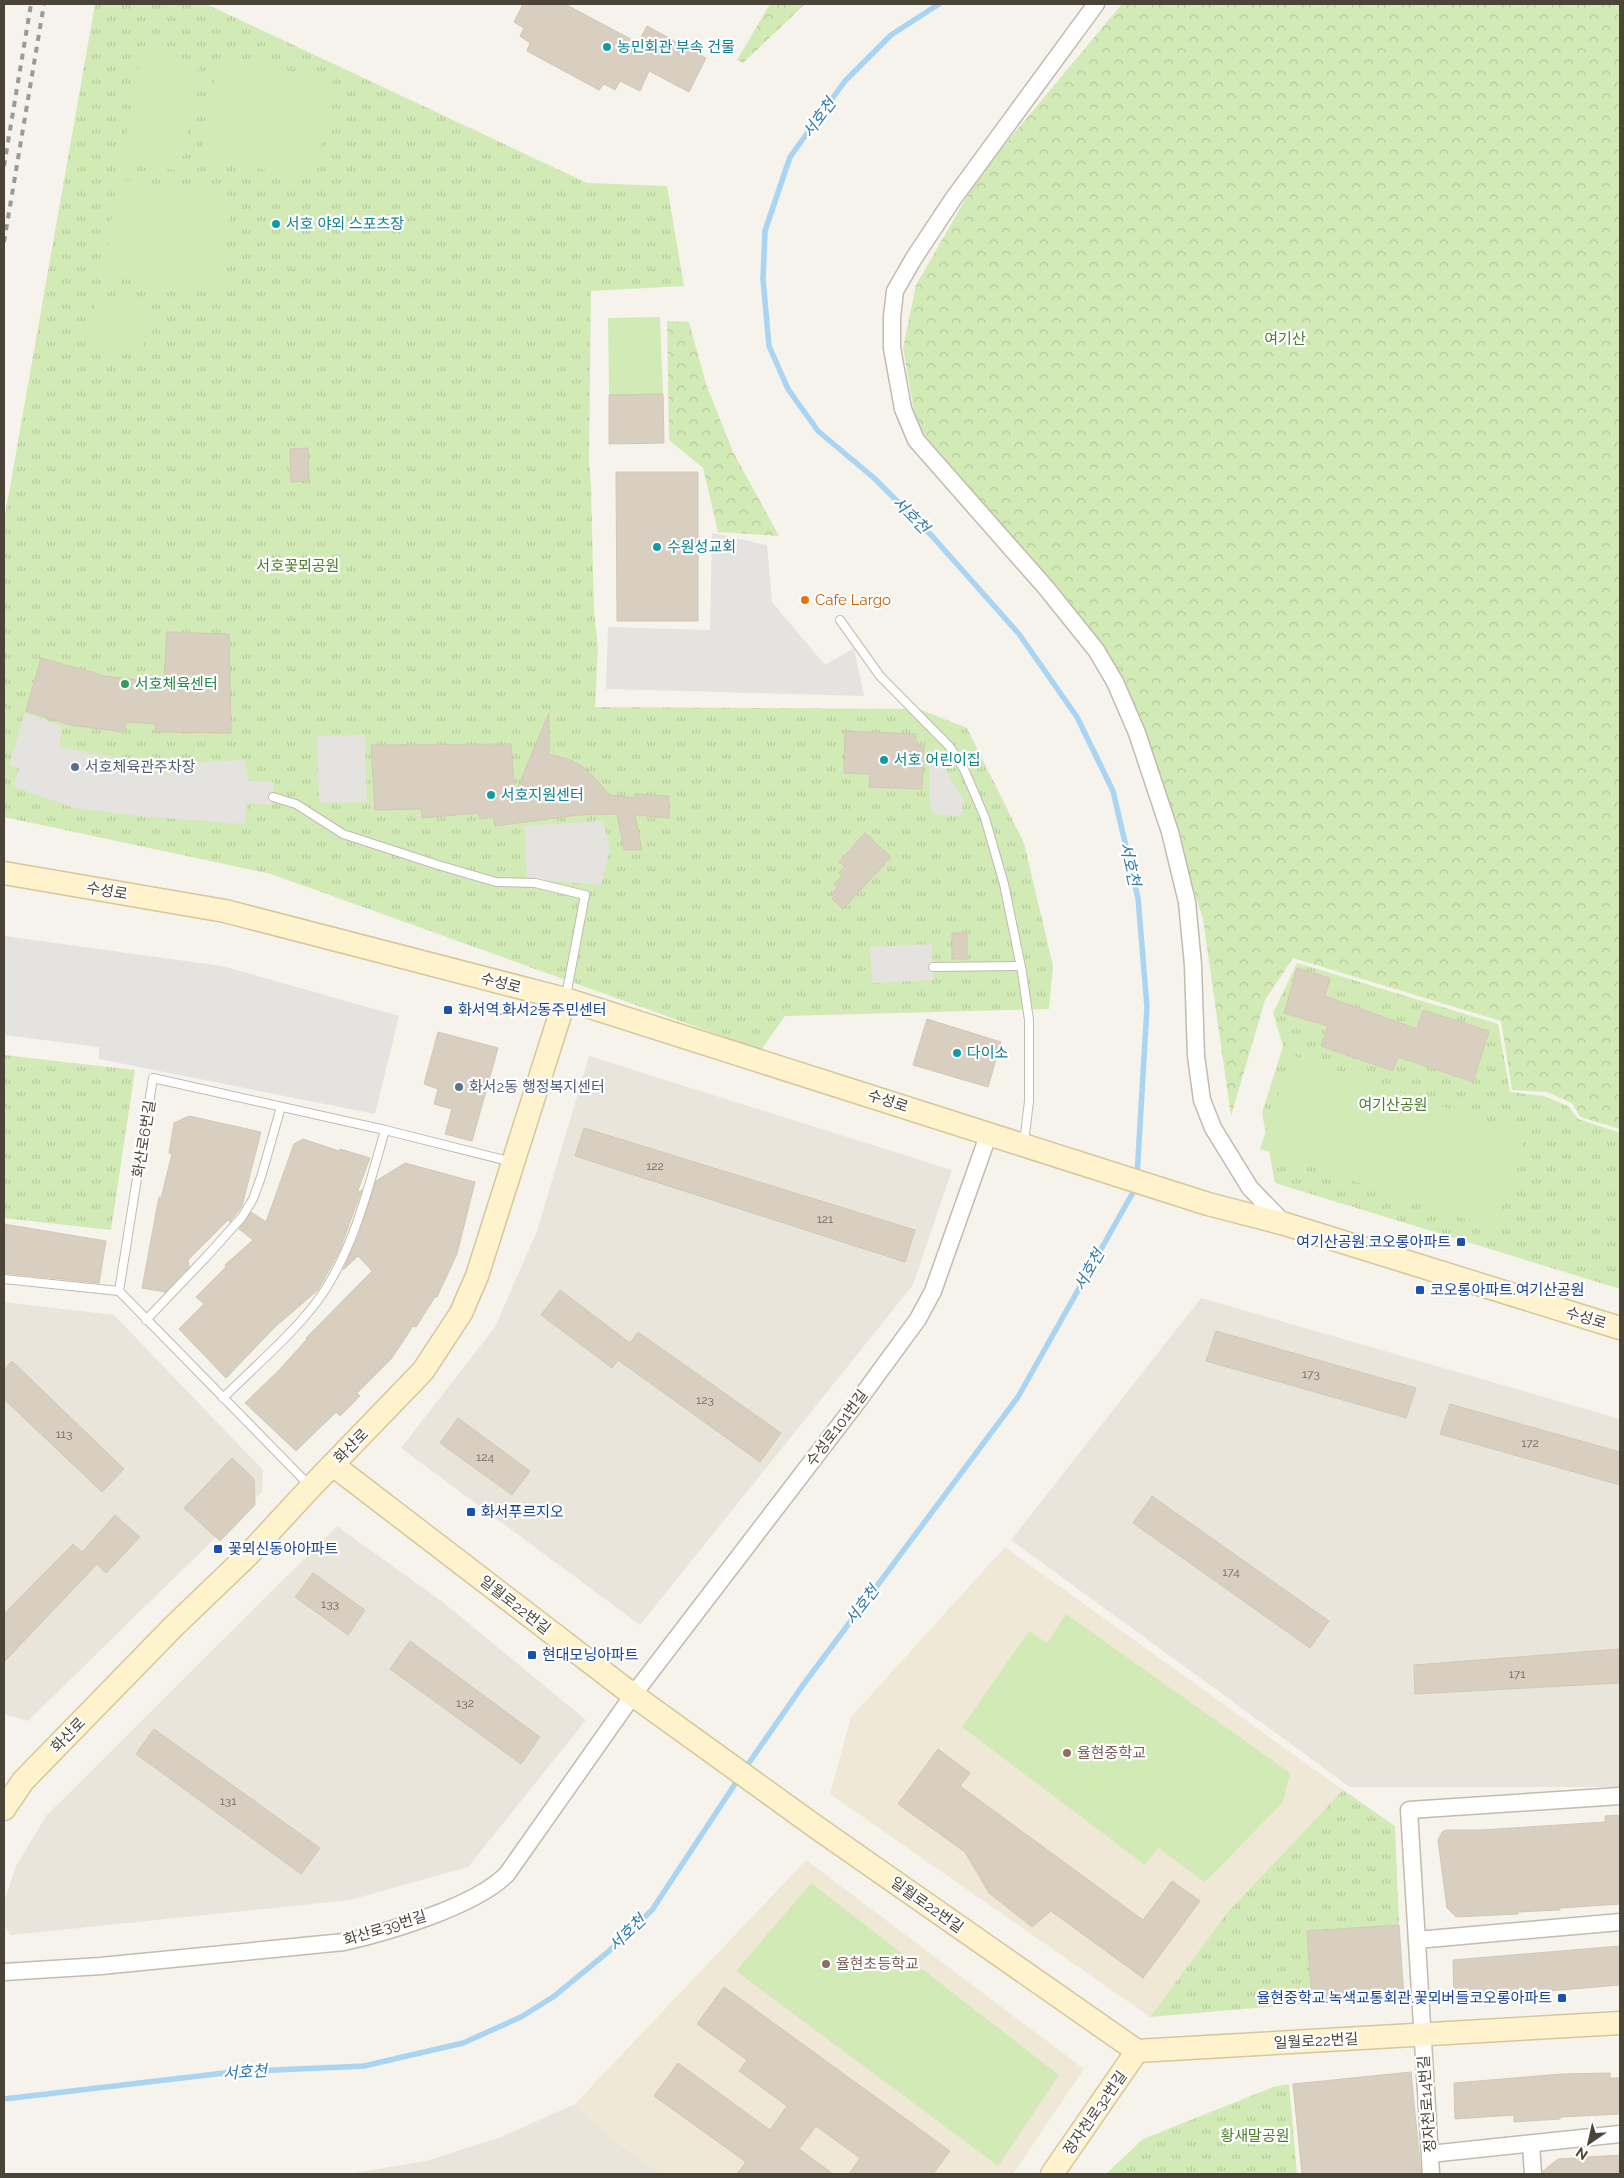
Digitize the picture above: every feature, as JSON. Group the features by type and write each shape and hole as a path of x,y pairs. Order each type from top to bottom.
{"street":[{"path":"1096,4 958,192 914,258 895,292 892,317 892,348 903,409 916,440 1047,589 1096,650 1114,682 1137,733 1170,832 1187,902 1194,965 1196,1056 1202,1100 1213,1128 1250,1188 1285,1224"},
{"name":"수성로","path":"4,874 225,912 565,999 1208,1204 1285,1224 1620,1328"},
{"name":"화산로","path":"4,1809 30,1774 174,1626 248,1555 311,1486 423,1371 461,1313 477,1276 565,999"},
{"name":"수성로101번길","path":"633,1695 864,1393 918,1319 933,1291 989,1133"},
{"name":"일월로22번길","path":"333,1465 668,1721 816,1827 1137,2051 1620,2023"},
{"name":"화산로39번길","path":"4,1972 100,1966 344,1942 372,1936 485,1892 507,1874 633,1695"},
{"name":"정자천로14번길","path":"1431,2174 1408,1810 1620,1796"},
{"path":"1417,1940 1620,1922"},
{"name":"정자천로32번길","path":"1052,2174 1137,2051"},
{"path":"1430,2154 1620,2134"},
{"path":"1531,2144 1533,2174"}],"lane":[{"path":"840,620 880,676 950,746 964,769 985,818 1000,865 1020,966 1028,1020 1029,1101 1023,1145"},
{"path":"273,797 296,804 343,834 438,866 496,882 535,883 584,895 565,999"},
{"path":"933,967 1020,966"},
{"name":"화산로6번길","path":"119,1291 153,1078 386,1130 512,1162"},
{"path":"146,1320 203,1262 242,1216 253,1199 281,1107"},
{"path":"223,1398 289,1332 323,1293 339,1265 362,1212 386,1130"},
{"path":"4,1279 119,1291 311,1486"}],"shaded area":[{"path":"712,533 767,545 772,602 825,665 854,648 864,696 606,689 608,627 710,630"},
{"name":"서호체육관주차장","path":"25,713 62,726 59,747 136,761 135,772 166,775 168,764 244,760 249,781 274,782 272,805 247,803 244,824 137,816 71,807 13,786 19,769 9,765"},
{"path":"365,735 367,802 319,803 317,736"},
{"path":"938,758 963,798 962,816 933,814 929,797 929,760"},
{"path":"603,821 610,850 601,885 527,879 524,826"},
{"path":"4,936 222,966 399,1016 375,1114 99,1059 99,1047 4,1035"},
{"path":"932,944 933,980 872,983 870,947"},
{"path":"589,1056 952,1170 913,1285 640,1625 401,1448 495,1327 537,1231"},
{"path":"1201,1298 1620,1419 1620,1787 1350,1787 1011,1540"},
{"path":"4,1302 114,1315 263,1470 262,1492 28,1721 4,1714"},
{"path":"337,1526 444,1603 586,1720 468,1867 350,1900 11,1935 4,1925 4,1902 16,1866 46,1816"},
{"name":"율현중학교","path":"1005,1547 1343,1790 1228,1913 1150,2017 830,1794 851,1717"},
{"name":"율현초등학교","path":"806,1860 1084,2069 1013,2174 662,2174 615,2141 575,2104"},
{"path":"575,2104 615,2141 662,2174 348,2174 426,2161 501,2137"}],"green space":[{"name":"서호꽃뫼공원","path":"95,4 206,4 587,183 667,186 684,286 591,291 589,461 594,611 598,648 595,707 919,709 967,728 1024,843 1053,966 1049,1009 785,1016 761,1050 271,874 4,817 4,521"},
{"path":"770,4 805,4 743,63 737,60"},
{"name":"여기산","path":"1122,4 1620,4 1620,1129 1580,1117 1572,1103 1547,1092 1512,1090 1501,1021 1293,958 1265,1000 1231,1116 1203,919 1132,698 1073,606 941,458 916,422 903,348 916,285 980,174"},
{"path":"141,51 200,62 180,171 121,161"},
{"path":"218,58 333,80 315,179 200,158"},
{"path":"117,179 232,196 219,293 103,276"},
{"path":"97,294 151,303 143,351 89,343"},
{"path":"660,317 663,394 609,395 608,318"},
{"path":"667,321 689,322 706,384 733,452 779,536 718,532 703,468 669,440"},
{"name":"여기산공원","path":"1297,963 1498,1024 1510,1092 1544,1096 1568,1106 1578,1119 1620,1133 1620,1289 1275,1183 1262,1113 1283,1046 1273,1013"},
{"path":"4,1055 135,1070 111,1230 4,1218"},
{"path":"1292,1055 1526,1135 1495,1229 1260,1149"},
{"path":"1066,1614 1290,1773 1283,1802 1205,1882 1158,1848 1145,1865 962,1727 1029,1631 1047,1643"},
{"path":"1343,1790 1395,1826 1399,1925 1307,1932 1312,2003 1150,2017 1227,1913"},
{"path":"811,1883 1059,2075 998,2166 736,1971"},
{"name":"황새말공원","path":"1289,2084 1297,2174 1106,2174 1143,2139 1273,2087"}],"building":[{"name":"농민회관 부속 건물","path":"523,4 565,4 638,43 647,26 706,58 689,92 649,71 640,91 620,81 615,90 604,84 599,90 527,51 530,43 520,36 524,28 514,22"},
{"path":"663,394 664,443 609,444 609,395"},
{"path":"308,448 309,481 291,482 290,449"},
{"name":"수원성교회","path":"616,472 698,472 698,621 617,621"},
{"name":"서호체육센터","path":"167,632 229,634 231,733 155,732 156,724 126,722 124,732 70,725 26,711 41,658 105,676 137,680 164,680"},
{"name":"서호지원센터","path":"549,713 549,754 571,760 586,769 610,795 635,798 635,794 669,796 669,818 635,815 642,850 624,850 617,814 578,815 495,826 493,817 480,819 478,813 422,818 421,809 375,810 371,745 511,744 515,794"},
{"name":"서호 어린이집","path":"845,731 916,734 916,746 924,746 922,789 869,787 870,774 844,773"},
{"path":"865,833 891,857 843,909 832,899 834,897 832,894 838,887 834,884 842,876 839,873 845,866 839,862"},
{"path":"952,933 967,933 967,959 952,959"},
{"path":"1297,968 1330,978 1325,996 1417,1029 1423,1010 1489,1031 1473,1082 1398,1057 1393,1071 1321,1046 1328,1026 1284,1013"},
{"name":"다이소","path":"927,1019 1001,1042 988,1087 913,1065"},
{"name":"화서2동 행정복지센터","path":"438,1032 498,1048 472,1141 445,1134 452,1109 434,1104 438,1089 424,1084"},
{"path":"189,1116 261,1132 242,1206 230,1222 228,1220 188,1260 189,1267 165,1292 142,1288 159,1197 161,1198 172,1154 169,1153 174,1123"},
{"path":"584,1128 915,1230 905,1262 575,1156"},
{"path":"303,1139 339,1151 340,1149 370,1158 357,1193 362,1190 339,1252 318,1290 275,1327 226,1378 179,1329 204,1304 196,1297 226,1267 225,1265 253,1240 239,1229 251,1212 266,1222 294,1144"},
{"path":"405,1163 475,1182 457,1254 437,1297 435,1297 416,1327 413,1326 392,1358 357,1393 360,1396 340,1416 336,1412 296,1451 245,1403 280,1369 306,1338 372,1271 358,1256 343,1270 358,1237 376,1181"},
{"path":"4,1224 106,1241 99,1283 4,1273"},
{"path":"560,1290 630,1343 638,1332 781,1433 760,1462 618,1360 612,1368 541,1315"},
{"path":"1216,1331 1416,1388 1406,1418 1206,1361"},
{"path":"12,1361 124,1469 102,1492 4,1399 4,1370"},
{"path":"1450,1404 1620,1452 1620,1485 1440,1434"},
{"path":"458,1418 530,1471 512,1495 440,1443"},
{"path":"232,1458 254,1479 255,1505 220,1541 184,1508"},
{"path":"1152,1496 1329,1621 1310,1648 1133,1523"},
{"path":"115,1515 140,1537 106,1573 97,1564 4,1662 4,1614 73,1544 82,1552"},
{"path":"313,1573 365,1610 348,1635 295,1597"},
{"path":"410,1641 540,1737 521,1764 390,1669"},
{"path":"1620,1649 1620,1683 1415,1694 1414,1665"},
{"path":"154,1729 320,1848 301,1874 136,1754"},
{"path":"938,1749 970,1773 960,1786 1143,1920 1172,1881 1200,1901 1143,1978 1051,1911 1032,1927 989,1893 965,1852 898,1804"},
{"path":"1620,1815 1620,1904 1518,1912 1518,1914 1456,1917 1447,1908 1438,1840 1442,1832 1446,1830 1481,1830 1605,1822 1605,1816"},
{"path":"1399,1925 1404,1997 1312,2003 1307,1931"},
{"path":"1620,1946 1620,1985 1454,1999 1453,1960"},
{"path":"724,1987 950,2151 933,2174 849,2174 860,2158 816,2126 799,2149 833,2174 737,2174 746,2162 654,2096 678,2063 770,2130 787,2106 739,2071 747,2060 697,2024"},
{"path":"1411,2072 1421,2174 1302,2174 1293,2084"},
{"path":"1610,2073 1610,2078 1620,2078 1620,2114 1560,2117 1560,2119 1514,2122 1514,2115 1455,2119 1454,2083 1562,2074"},
{"path":"1620,2155 1620,2174 1543,2174 1543,2171 1558,2159"}],"waterway":[{"name":"서호천","path":"939,4 891,35 845,81 790,157 765,231 763,279 769,346 788,389 818,431 874,478 932,536 1019,634 1077,717 1113,791 1138,898 1147,1007 1137,1176"},
{"name":"서호천","path":"744,1770 803,1685 1018,1397 1136,1187"},
{"name":"서호천","path":"4,2099 233,2072 364,2066 463,2043 521,2017 553,1997 609,1951 652,1910 739,1778"}],"railway":[{"path":"4,166 31,4"},
{"path":"4,242 44,4"}],"place":[{"name":"농민회관 부속 건물","path":"607,47"},
{"name":"서호 야외 스포츠장","path":"276,224"},
{"name":"수원성교회","path":"657,547"},
{"name":"Cafe Largo","path":"805,600"},
{"name":"서호체육센터","path":"125,684"},
{"name":"서호 어린이집","path":"884,760"},
{"name":"서호체육관주차장","path":"75,767"},
{"name":"서호지원센터","path":"491,795"},
{"name":"화서역.화서2동주민센터","path":"448,1010"},
{"name":"다이소","path":"957,1053"},
{"name":"화서2동 행정복지센터","path":"459,1087"},
{"name":"여기산공원.코오롱아파트","path":"1461,1242"},
{"name":"코오롱아파트.여기산공원","path":"1420,1290"},
{"name":"화서푸르지오","path":"471,1512"},
{"name":"꽃뫼신동아아파트","path":"218,1549"},
{"name":"현대모닝아파트","path":"532,1655"},
{"name":"율현중학교","path":"1067,1753"},
{"name":"율현초등학교","path":"826,1964"},
{"name":"율현중학교.녹색교통회관.꽃뫼버들코오롱아파트","path":"1562,1998"}]}
